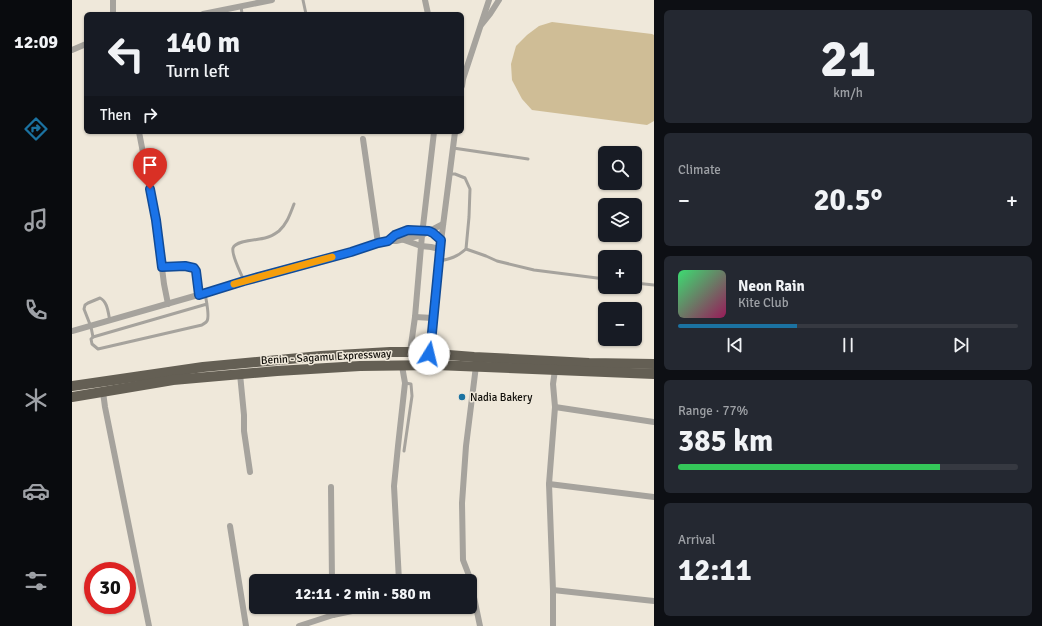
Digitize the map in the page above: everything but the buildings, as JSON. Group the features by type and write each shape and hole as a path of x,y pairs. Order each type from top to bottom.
{"highway":[{"path":"73,391 203,367 321,356 390,352 410,352 504,359 654,364"},
{"name":"Benin - Sagamu Expressway","path":"73,391 103,392 173,380 360,366 476,366 654,374"}],"street":[{"path":"112,0 113,12"},
{"path":"212,12 270,0"},
{"path":"425,0 428,12"},
{"path":"464,76 488,0"},
{"path":"481,25 490,14 498,0"},
{"path":"72,50 84,45"},
{"path":"140,134 156,220 168,304"},
{"path":"410,352 434,134"},
{"path":"429,354 441,240 455,134"},
{"path":"363,140 378,243"},
{"path":"388,241 395,235 424,224"},
{"path":"72,332 378,243 404,240 443,224"},
{"path":"408,230 433,233 441,240"},
{"path":"404,240 421,246 431,246 440,249"},
{"path":"415,317 433,318"},
{"path":"399,574 394,486 405,383 402,366"},
{"path":"468,574 463,560 462,503 466,446 476,366"},
{"path":"553,626 554,590 549,484 555,407 553,384 555,370"},
{"path":"240,374 244,430 250,472"},
{"path":"103,392 149,626"},
{"path":"555,407 654,422"},
{"path":"549,484 654,497"},
{"path":"331,487 332,574"},
{"path":"230,526 246,626"},
{"path":"554,590 654,601"},
{"path":"477,612 480,626"},
{"path":"299,626 307,625 337,614"}],"lane":[{"path":"303,0 306,12"},
{"path":"241,6 242,12"},
{"path":"453,148 528,159"},
{"path":"439,261 452,259 466,249 470,189 465,178 455,174 449,174"},
{"path":"244,281 233,254 233,248 235,245 243,241 266,238 279,231 287,222 294,204"},
{"path":"466,249 497,260 534,270 598,278"},
{"path":"110,320 106,303 100,298 85,305 84,309 93,337 91,339 92,344 98,349 202,325 207,321 208,315 206,304 194,268 185,266 162,267"},
{"path":"642,284 654,285"},
{"path":"93,337 206,304"},
{"path":"404,451 412,396 411,384 405,383"}],"shaded area":[{"path":"552,22 654,35 654,121 647,125 532,110 522,99 512,80 511,64 516,46 539,26"}],"slow traffic":[{"path":"234,284 332,257"}],"place":[{"name":"Nadia Bakery","path":"462,397"}],"route":[{"path":"150,189 156,220 162,267 185,266 194,268 196,271 199,295 388,241 395,235 408,230 429,231 437,235 441,240 429,354"}]}
